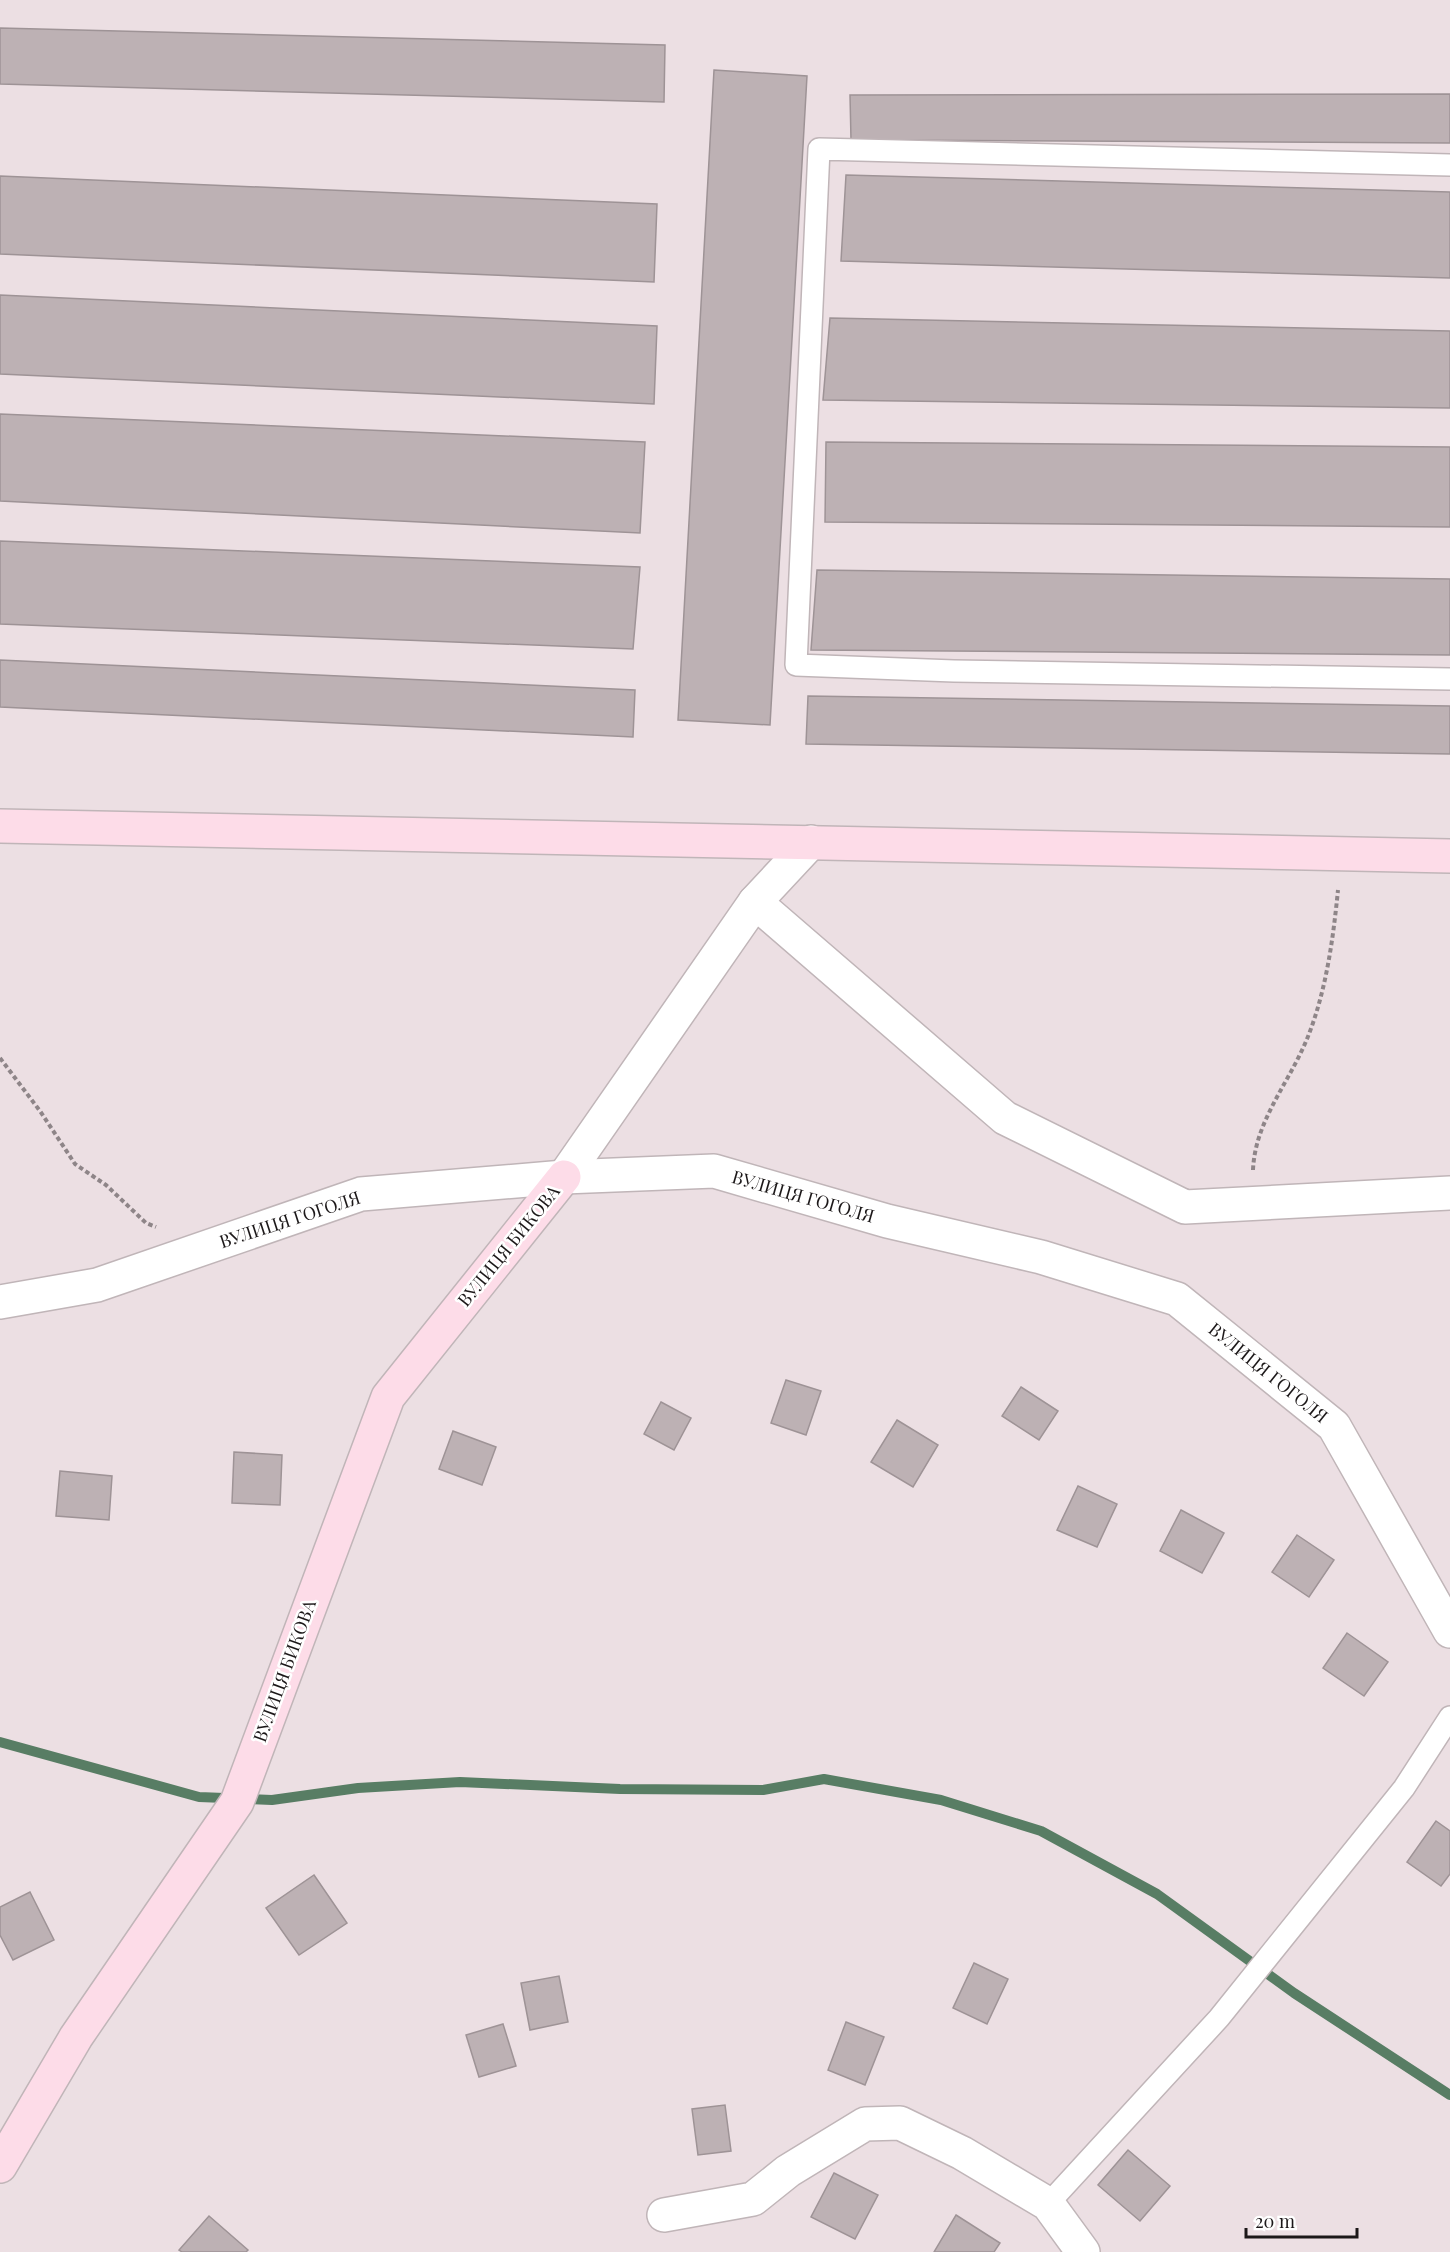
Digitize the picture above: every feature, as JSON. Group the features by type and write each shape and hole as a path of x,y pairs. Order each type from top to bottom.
{"street":[{"path":"0,826 1450,856"},
{"path":"564,1177 755,902 811,842"},
{"path":"755,902 1005,1118 1185,1207 1450,1193"},
{"name":"ВУЛИЦЯ ГОГОЛЯ","path":"0,1302 97,1285 361,1194 564,1177 714,1172 887,1221 1041,1257 1177,1299 1334,1426 1450,1631"},
{"name":"ВУЛИЦЯ БИКОВА","path":"0,2166 76,2037 237,1802 388,1397 564,1177"},
{"path":"664,2215 753,2199 788,2171 865,2124 900,2123 962,2153 1048,2204 1083,2252"}],"lane":[{"path":"1450,165 819,149 796,665 954,671 1450,679"},
{"path":"1048,2204 1219,2018 1404,1788 1450,1717"}],"path":[{"path":"1252,1203 1254,1156 1264,1122 1307,1038 1323,983 1332,942 1342,853"},
{"path":"0,1058 40,1111 75,1164 106,1185 146,1222 204,1249"}],"building":[{"path":"0,28 665,45 664,102 0,84"},
{"path":"714,70 807,76 770,725 678,720"},
{"path":"1450,94 1450,143 851,140 850,95"},
{"path":"846,175 1450,192 1450,278 841,261"},
{"path":"0,176 657,204 654,282 0,254"},
{"path":"0,295 657,326 654,404 0,374"},
{"path":"830,318 1450,331 1450,408 823,400"},
{"path":"0,414 645,442 640,533 0,501"},
{"path":"826,442 1450,447 1450,527 825,522"},
{"path":"0,541 640,567 633,649 0,624"},
{"path":"817,570 1450,579 1450,655 811,650"},
{"path":"0,660 635,690 633,737 0,707"},
{"path":"808,696 1450,706 1450,754 806,744"},
{"path":"786,1380 821,1391 806,1435 771,1423"},
{"path":"1021,1387 1058,1411 1039,1440 1002,1416"},
{"path":"661,1402 691,1418 674,1450 644,1434"},
{"path":"897,1420 938,1445 913,1487 871,1462"},
{"path":"453,1431 496,1447 482,1485 439,1469"},
{"path":"234,1452 282,1455 280,1505 232,1503"},
{"path":"60,1471 112,1476 109,1520 56,1516"},
{"path":"1078,1486 1117,1504 1097,1547 1057,1530"},
{"path":"1181,1510 1224,1533 1202,1573 1160,1551"},
{"path":"1297,1535 1334,1560 1309,1597 1272,1572"},
{"path":"1347,1633 1388,1662 1364,1696 1323,1668"},
{"path":"1436,1821 1450,1831 1450,1874 1441,1886 1407,1862"},
{"path":"314,1875 347,1923 299,1955 266,1908"},
{"path":"30,1892 54,1940 13,1960 0,1935 0,1907"},
{"path":"974,1963 1008,1979 987,2024 953,2008"},
{"path":"559,1976 568,2022 530,2030 521,1983"},
{"path":"846,2022 884,2037 865,2085 828,2070"},
{"path":"503,2024 516,2066 479,2077 466,2035"},
{"path":"725,2105 731,2151 698,2155 692,2109"},
{"path":"1128,2150 1170,2186 1140,2221 1098,2185"},
{"path":"834,2173 878,2195 855,2239 811,2217"},
{"path":"956,2215 1000,2243 994,2252 934,2252"},
{"path":"209,2216 248,2250 246,2252 182,2252 179,2250"}],"waterway":[{"path":"0,1742 199,1797 272,1800 358,1788 460,1782 620,1789 763,1790 824,1779 941,1800 1041,1831 1157,1894 1294,1993 1450,2095"}]}
